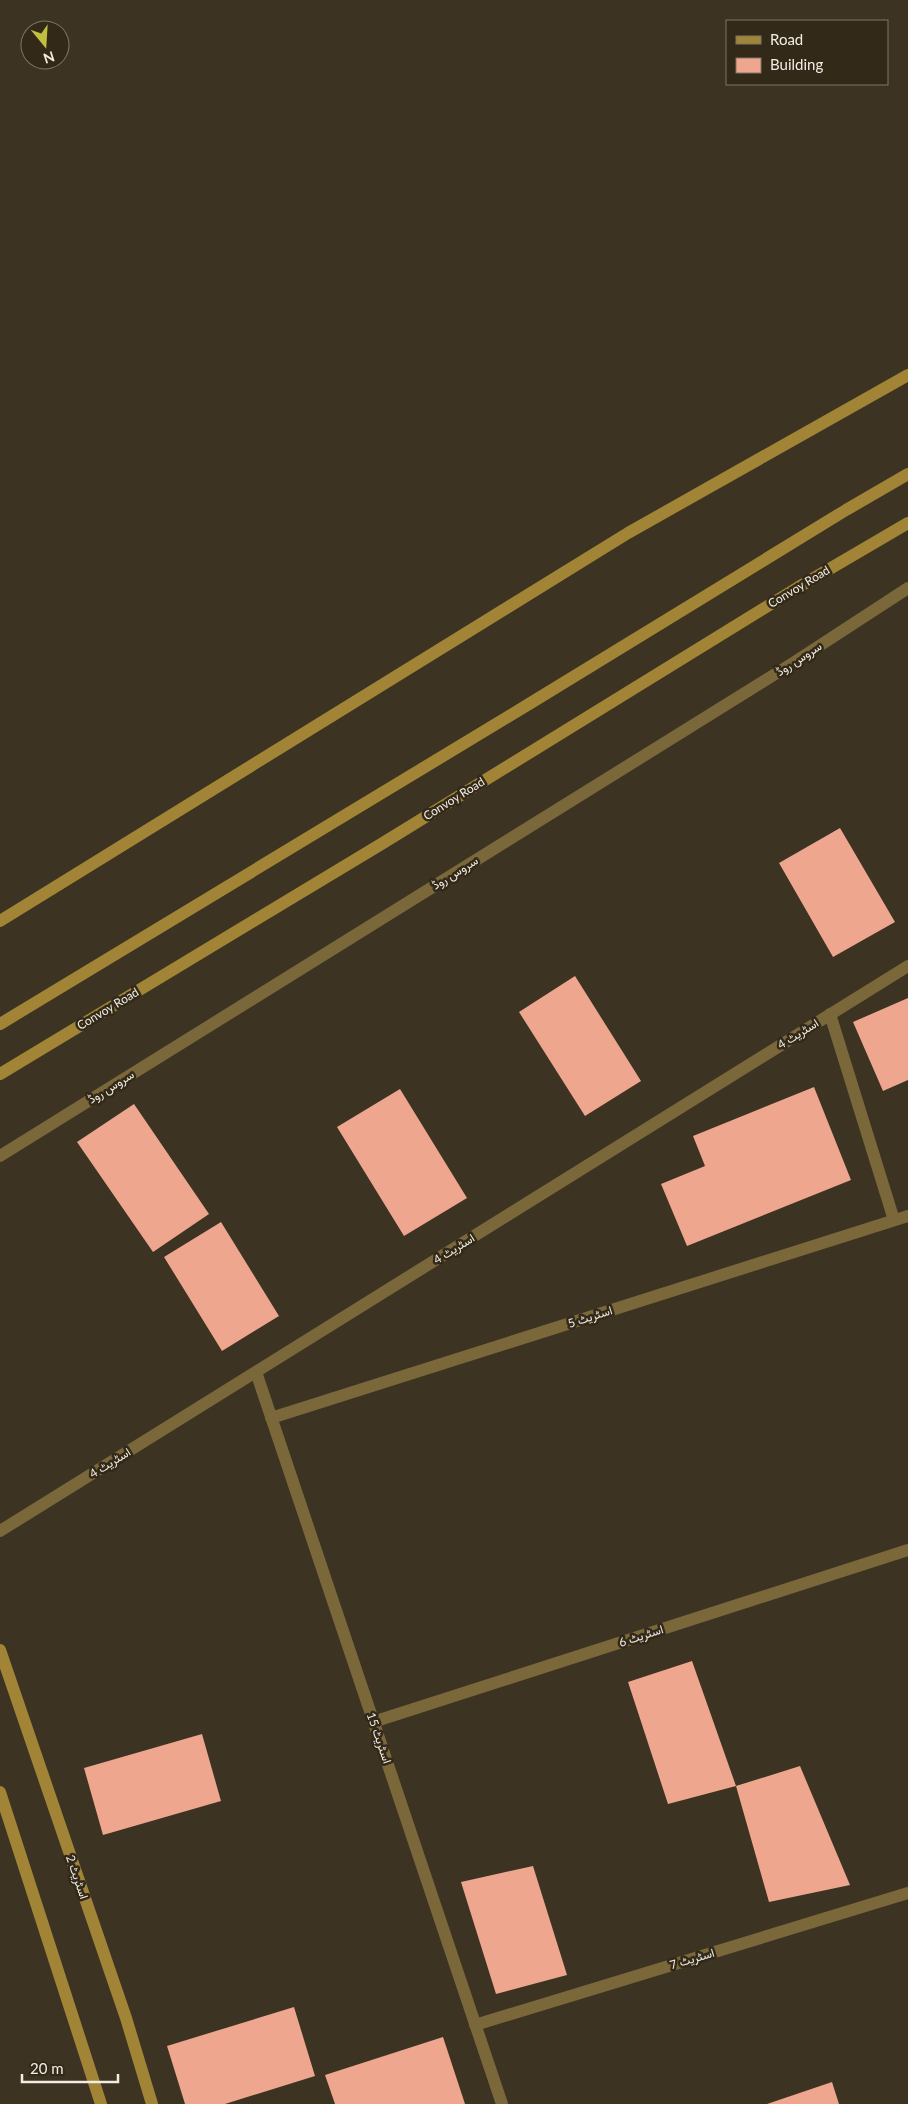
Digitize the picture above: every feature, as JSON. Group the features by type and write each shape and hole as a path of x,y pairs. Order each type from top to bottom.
{"street":[{"path":"0,921 628,533 908,375"},
{"path":"0,1024 908,474"},
{"name":"Convoy Road","path":"0,1074 374,848 797,588 908,523"},
{"name":"سروس روڈ","path":"0,1156 793,663 908,588"},
{"name":"اسٹریٹ 4","path":"0,1531 908,966"},
{"path":"830,1014 894,1220"},
{"name":"اسٹریٹ 5","path":"271,1418 908,1216"},
{"name":"اسٹریٹ 15","path":"256,1372 502,2104"},
{"name":"اسٹریٹ 6","path":"373,1722 908,1550"},
{"name":"اسٹریٹ 2","path":"0,1650 126,2018 152,2104"},
{"path":"0,1792 101,2104"},
{"name":"اسٹریٹ 7","path":"475,2025 908,1893"}],"building":[{"path":"840,828 895,922 833,957 779,863"},
{"path":"575,976 641,1081 585,1116 519,1012"},
{"path":"908,998 908,1080 883,1091 853,1022"},
{"path":"814,1087 851,1180 687,1246 661,1184 705,1166 693,1136"},
{"path":"400,1089 467,1198 404,1236 337,1127"},
{"path":"134,1104 209,1214 153,1252 77,1142"},
{"path":"221,1222 279,1316 222,1351 164,1257"},
{"path":"692,1661 736,1786 668,1804 628,1682"},
{"path":"202,1734 221,1801 103,1835 84,1768"},
{"path":"800,1766 850,1885 769,1902 736,1786"},
{"path":"533,1866 567,1975 496,1994 461,1882"},
{"path":"294,2007 315,2076 225,2104 185,2104 167,2046"},
{"path":"443,2037 465,2104 335,2104 325,2075"},
{"path":"832,2082 839,2104 767,2104"}]}
